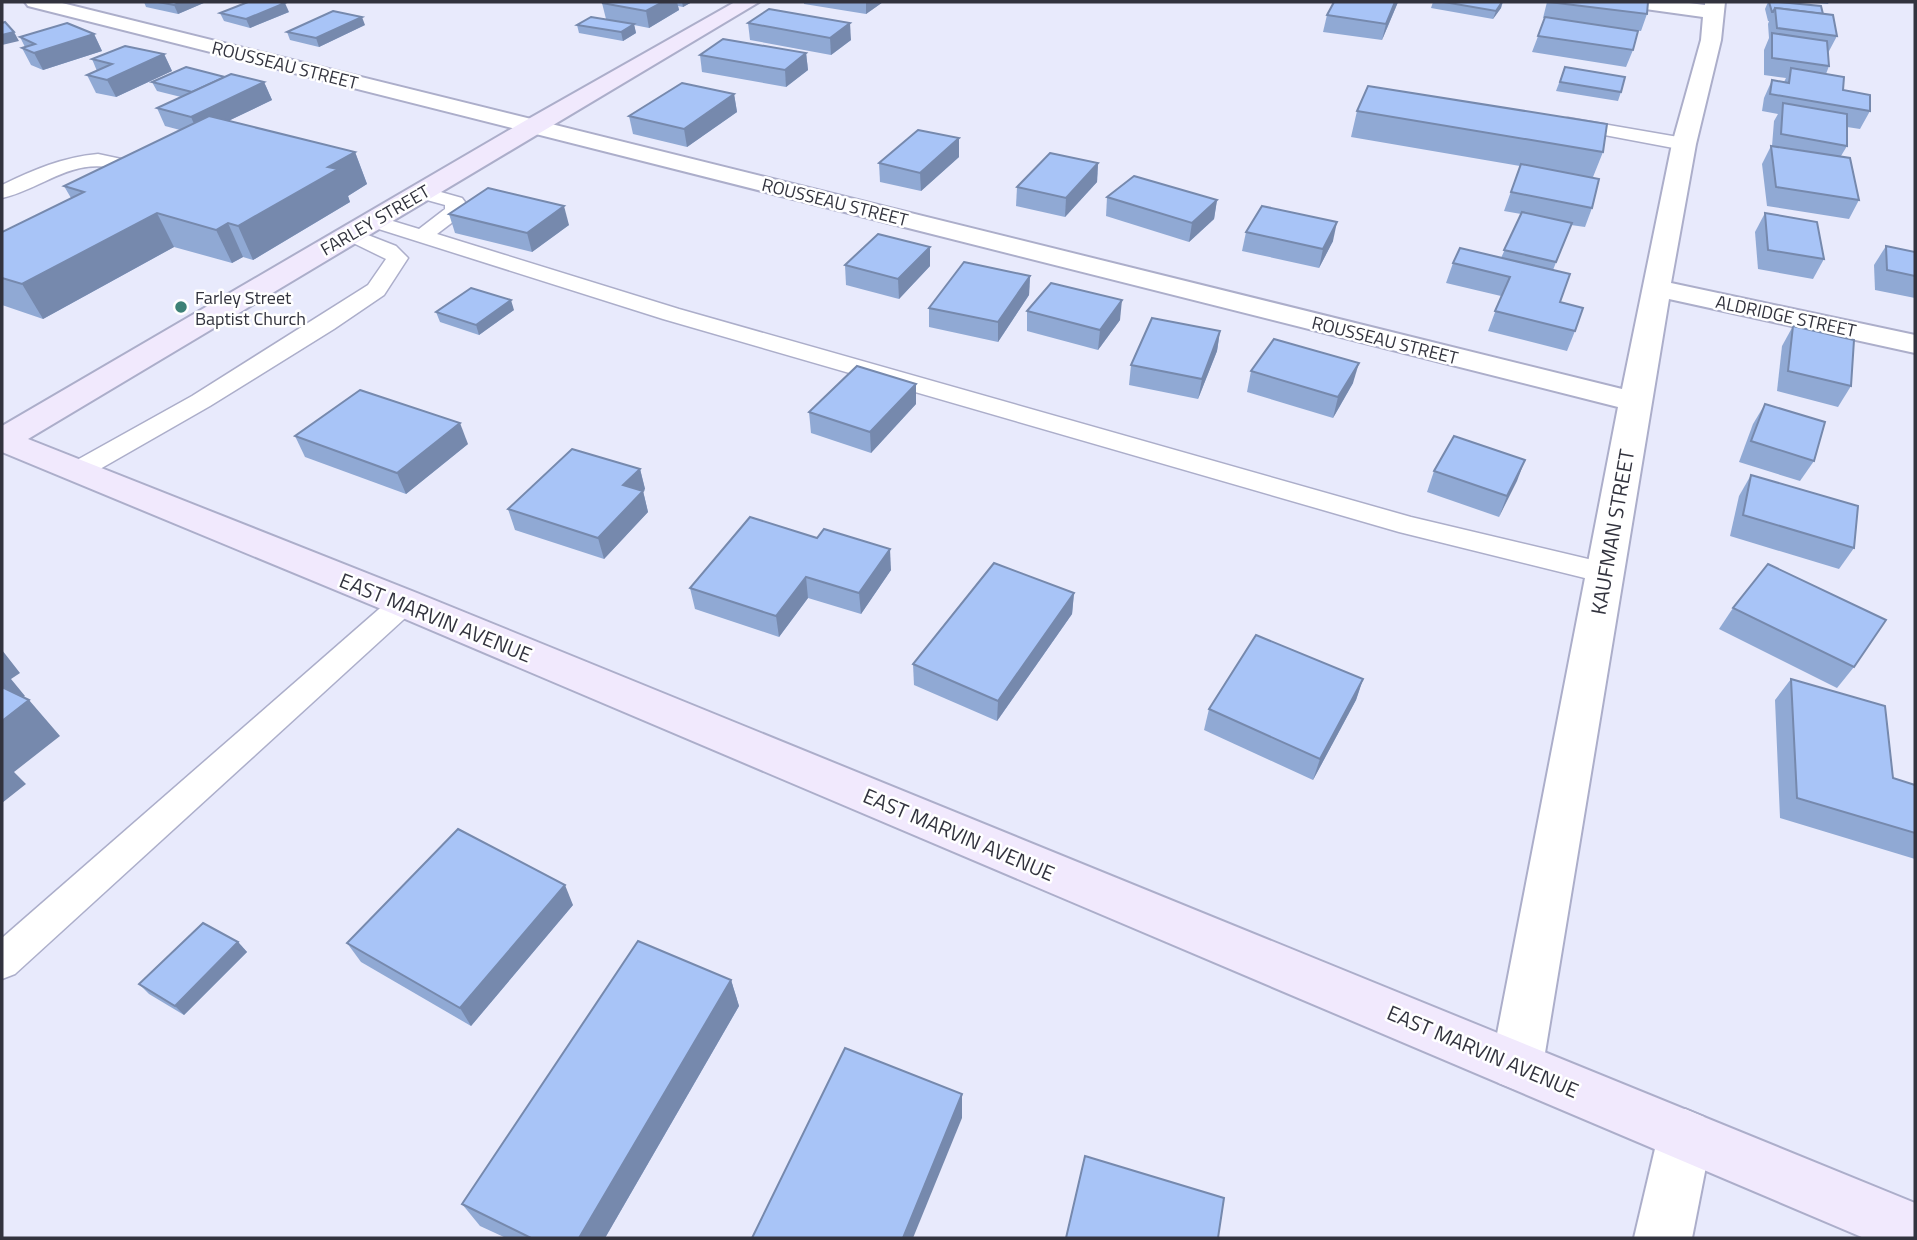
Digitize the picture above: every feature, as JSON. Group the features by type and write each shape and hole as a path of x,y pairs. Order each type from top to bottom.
{"main road":[{"name":"FARLEY STREET","path":"2,440 531,127 749,2"},
{"name":"EAST MARVIN AVENUE","path":"2,440 404,603 1915,1231"}],"street":[{"name":"ROUSSEAU STREET","path":"35,2 1635,402"},
{"path":"1638,2 1714,7"},
{"name":"KAUFMAN STREET","path":"1517,1065 1635,402 1647,357 1656,288 1684,144 1712,40 1714,7"},
{"name":"ALDRIDGE STREET","path":"1656,288 1915,344"},
{"path":"1663,1238 1685,1136"}],"lane":[{"path":"1548,120 1684,144"},
{"path":"2,192 72,161 88,158 116,160 133,167 135,172 131,177 103,191"},
{"path":"422,236 455,211 455,202 423,193"},
{"path":"361,227 422,236 671,314 1383,519 1605,573"},
{"path":"77,471 201,401 376,290 397,258 361,227"},
{"path":"2,962 404,603"}],"building":[{"path":"158,2 182,2 174,5"},
{"path":"248,2 285,3 246,19 220,13"},
{"path":"663,2 646,11 602,3"},
{"path":"1334,2 1395,2 1386,24 1327,15"},
{"path":"1444,2 1502,2 1496,11"},
{"path":"1549,2 1648,2 1647,14"},
{"path":"1769,2 1821,6 1823,14 1775,8 1772,12"},
{"path":"1775,8 1833,15 1837,36 1777,28"},
{"path":"769,9 850,23 830,38 748,23"},
{"path":"333,11 362,17 316,38 287,32"},
{"path":"591,17 634,24 621,32 577,25"},
{"path":"1545,17 1638,31 1633,50 1538,36"},
{"path":"5,22 14,32 2,35 2,23"},
{"path":"67,23 94,34 34,53 22,48 35,44 20,37"},
{"path":"1772,33 1827,41 1829,66 1772,58"},
{"path":"723,39 806,53 785,70 700,55"},
{"path":"125,46 164,54 107,80 87,75 112,64 92,59"},
{"path":"186,67 225,77 192,92 152,82"},
{"path":"1565,67 1625,77 1621,92 1560,82"},
{"path":"1791,68 1844,77 1843,90 1870,95 1870,111 1770,94 1772,80 1789,83"},
{"path":"231,74 264,82 191,117 157,108"},
{"path":"682,83 734,94 684,129 629,116"},
{"path":"1368,86 1607,124 1603,152 1357,111"},
{"path":"1783,103 1847,114 1847,146 1781,134"},
{"path":"209,116 355,152 328,167 338,169 238,226 228,223 216,230 157,213 22,284 2,278 2,232 84,192 64,186"},
{"path":"918,130 959,138 920,173 879,163"},
{"path":"1771,146 1850,158 1859,200 1776,187"},
{"path":"1050,153 1098,163 1066,198 1017,187"},
{"path":"1521,164 1599,179 1592,208 1511,192"},
{"path":"1134,176 1217,200 1192,223 1107,197"},
{"path":"488,188 564,206 527,233 449,214"},
{"path":"1262,206 1337,222 1323,249 1246,232"},
{"path":"1522,212 1572,223 1556,262 1504,250"},
{"path":"1765,213 1817,222 1824,259 1768,250"},
{"path":"878,234 930,247 898,279 845,265"},
{"path":"1886,246 1915,252 1915,276 1887,270"},
{"path":"1460,248 1570,274 1560,302 1583,308 1575,331 1495,311 1510,277 1453,263"},
{"path":"964,262 1030,276 998,322 929,308"},
{"path":"1051,283 1122,300 1100,330 1027,311"},
{"path":"471,288 511,300 476,325 436,312"},
{"path":"1152,318 1220,331 1202,379 1131,365"},
{"path":"1793,326 1854,340 1851,386 1788,371"},
{"path":"1274,339 1359,363 1338,397 1251,371"},
{"path":"857,366 916,384 870,432 809,412"},
{"path":"360,390 460,423 397,473 295,436"},
{"path":"1765,404 1825,422 1814,461 1751,441"},
{"path":"1454,436 1525,460 1507,496 1434,471"},
{"path":"572,449 640,469 623,485 643,491 598,538 508,509"},
{"path":"1751,475 1858,506 1854,548 1743,515"},
{"path":"750,517 817,538 824,529 890,549 859,593 806,577 776,616 690,588"},
{"path":"994,563 1074,593 998,701 913,664"},
{"path":"1768,564 1886,620 1854,667 1733,608"},
{"path":"1256,635 1363,679 1320,759 1209,709"},
{"path":"1791,679 1885,706 1893,778 1915,785 1915,833 1797,798"},
{"path":"2,687 29,700 2,721"},
{"path":"458,829 565,885 460,1008 347,943"},
{"path":"203,923 238,942 175,1006 139,984"},
{"path":"638,941 731,980 579,1238 531,1238 462,1204"},
{"path":"845,1048 962,1094 903,1238 752,1238"},
{"path":"1085,1156 1224,1198 1218,1238 1066,1238"}],"place":[{"name":"Farley Street Baptist Church","path":"181,307"}]}
